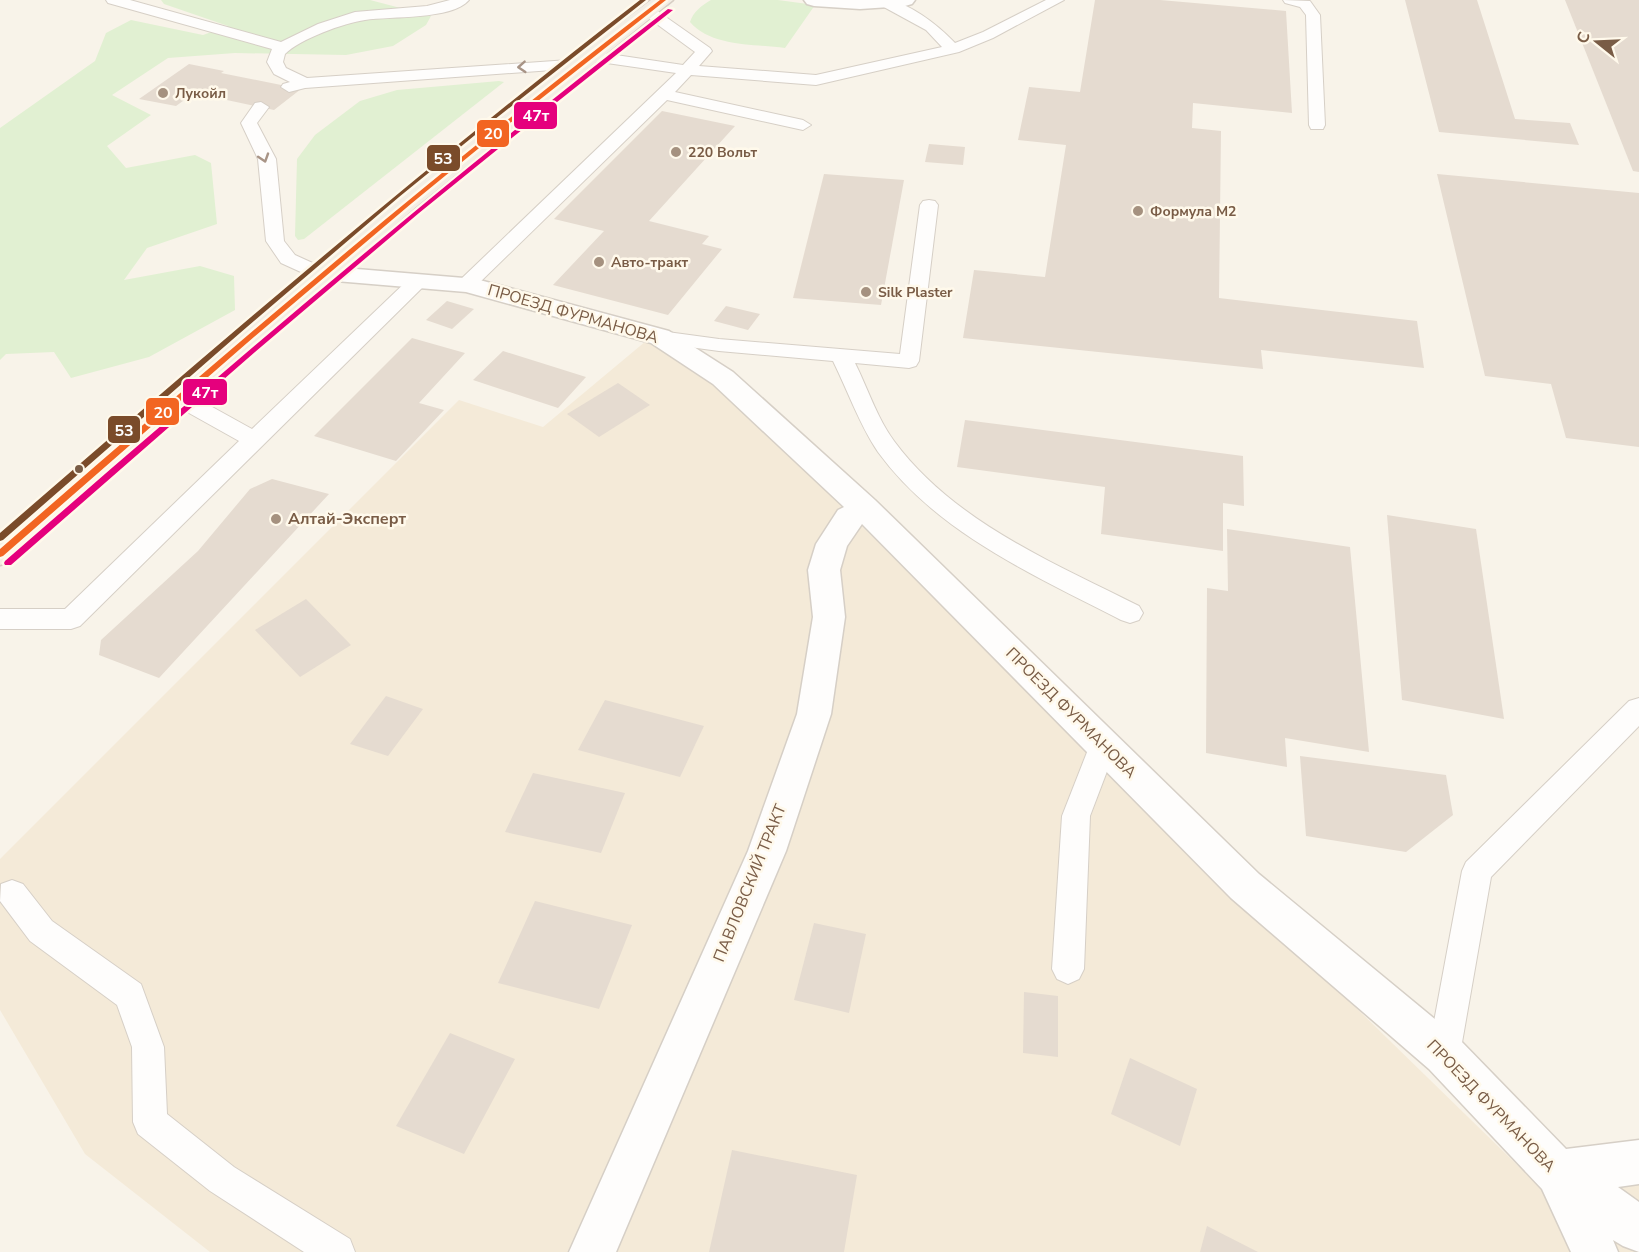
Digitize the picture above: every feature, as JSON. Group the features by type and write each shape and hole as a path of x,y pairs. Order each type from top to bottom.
{"main road":[{"path":"0,554 421,189 584,59 656,5"}],"street":[{"path":"814,0 835,3 896,2"},
{"name":"ПРОЕЗД ФУРМАНОВА","path":"321,274 467,285 660,337 723,378 864,508 1245,886 1444,1054 1558,1173 1595,1252"},
{"name":"ПАВЛОВСКИЙ ТРАКТ","path":"591,1252 767,851 814,714 829,617 824,570 832,544 849,518 864,508"},
{"path":"1558,1173 1639,1162"},
{"path":"1558,1173 1639,1230"}],"lane":[{"path":"113,0 283,47"},
{"path":"305,83 280,71 275,62 277,53 283,47 336,23 365,15 442,9 462,0"},
{"path":"289,87 305,83 584,59 816,80 953,49 988,35 1058,0"},
{"path":"1290,0 1305,4 1313,15 1317,125"},
{"path":"896,2 931,27 953,49"},
{"path":"467,285 688,70 704,51 656,5"},
{"path":"663,94 803,125"},
{"path":"261,107 249,123 267,159 275,241 288,259 321,274"},
{"path":"660,337 909,361 929,205"},
{"path":"0,619 71,619 417,282"},
{"path":"841,356 885,444 917,484 970,527 1130,613"},
{"path":"179,398 254,440"},
{"path":"1444,1054 1477,871 1639,709"},
{"path":"1068,969 1076,816 1103,745"},
{"path":"12,894 41,931 130,995 148,1047 150,1122 222,1179 337,1252"}],"shaded area":[{"path":"646,341 716,384 1545,1192 1639,1176 1639,1252 210,1252 85,1154 0,1010 0,859 459,400 543,427"}],"green space":[{"path":"161,0 370,0 431,16 426,25 393,46 346,55 235,53 168,58 112,95 151,115 107,146 126,168 195,155 211,163 217,224 147,248 124,280 200,266 234,276 235,310 149,357 71,378 54,352 6,354 0,360 0,128 95,61 106,33 131,20 203,35 228,26 164,4"},
{"path":"711,0 778,0 815,5 785,48 734,43 699,30 690,22 691,18 698,9"},
{"path":"504,82 304,239 298,240 295,236 297,159 315,135 360,101 397,90"}],"building":[{"name":"Формула М2","path":"1095,0 1160,0 1286,11 1292,113 1193,103 1192,128 1221,131 1219,298 1417,321 1424,368 1261,350 1263,369 963,338 974,270 1045,277 1066,145 1018,140 1029,87 1080,92"},
{"path":"1405,0 1477,0 1515,119 1570,123 1579,145 1439,132"},
{"path":"1565,0 1639,0 1639,172 1633,171"},
{"path":"189,64 224,71 221,73 301,89 274,110 194,93 176,106 139,99"},
{"path":"662,111 735,126 649,221 709,236 702,244 722,249 668,315 553,285 604,231 554,219"},
{"path":"929,144 965,147 963,165 925,162"},
{"path":"824,174 904,180 881,305 793,298"},
{"path":"1437,174 1639,193 1639,447 1566,438 1551,384 1485,376"},
{"path":"447,301 474,309 452,329 426,320"},
{"path":"726,306 760,314 748,330 714,321"},
{"path":"412,338 465,353 419,403 444,410 396,461 314,436"},
{"path":"503,351 586,377 558,408 473,380"},
{"path":"618,383 650,405 599,437 567,414"},
{"path":"965,420 1243,456 1244,506 1223,503 1223,551 1101,534 1105,487 957,467"},
{"path":"272,479 329,494 159,678 99,655 101,640 198,551 250,489"},
{"path":"1387,515 1476,529 1504,719 1402,700"},
{"path":"1227,529 1350,547 1369,752 1285,738 1287,767 1206,753 1207,588 1228,591"},
{"path":"306,599 351,645 300,677 255,630"},
{"path":"386,696 423,709 388,756 350,744"},
{"path":"605,700 704,726 680,777 578,750"},
{"path":"1300,756 1446,775 1453,815 1406,852 1306,836"},
{"path":"533,773 625,793 601,853 505,832"},
{"path":"535,901 632,925 599,1009 498,983"},
{"path":"814,923 866,934 849,1013 794,1000"},
{"path":"1024,992 1058,996 1058,1057 1023,1053"},
{"path":"450,1033 515,1059 464,1154 396,1126"},
{"path":"1130,1058 1197,1089 1180,1146 1111,1114"},
{"path":"732,1150 857,1175 844,1252 709,1252"},
{"path":"1207,1226 1258,1252 1200,1252"}],"transit line":[{"name":"53","path":"0,538 237,331 397,196 478,129 643,0"},
{"name":"20","path":"0,554 244,341 409,202 577,66 663,0"},
{"name":"47т","path":"8,563 334,281 500,143 670,10"}],"place":[{"name":"Лукойл","path":"163,93"},
{"name":"220 Вольт","path":"676,152"},
{"name":"Формула М2","path":"1138,211"},
{"name":"Авто-тракт","path":"599,262"},
{"name":"Silk Plaster","path":"866,292"},
{"name":"Алтай-Эксперт","path":"276,519"}]}
